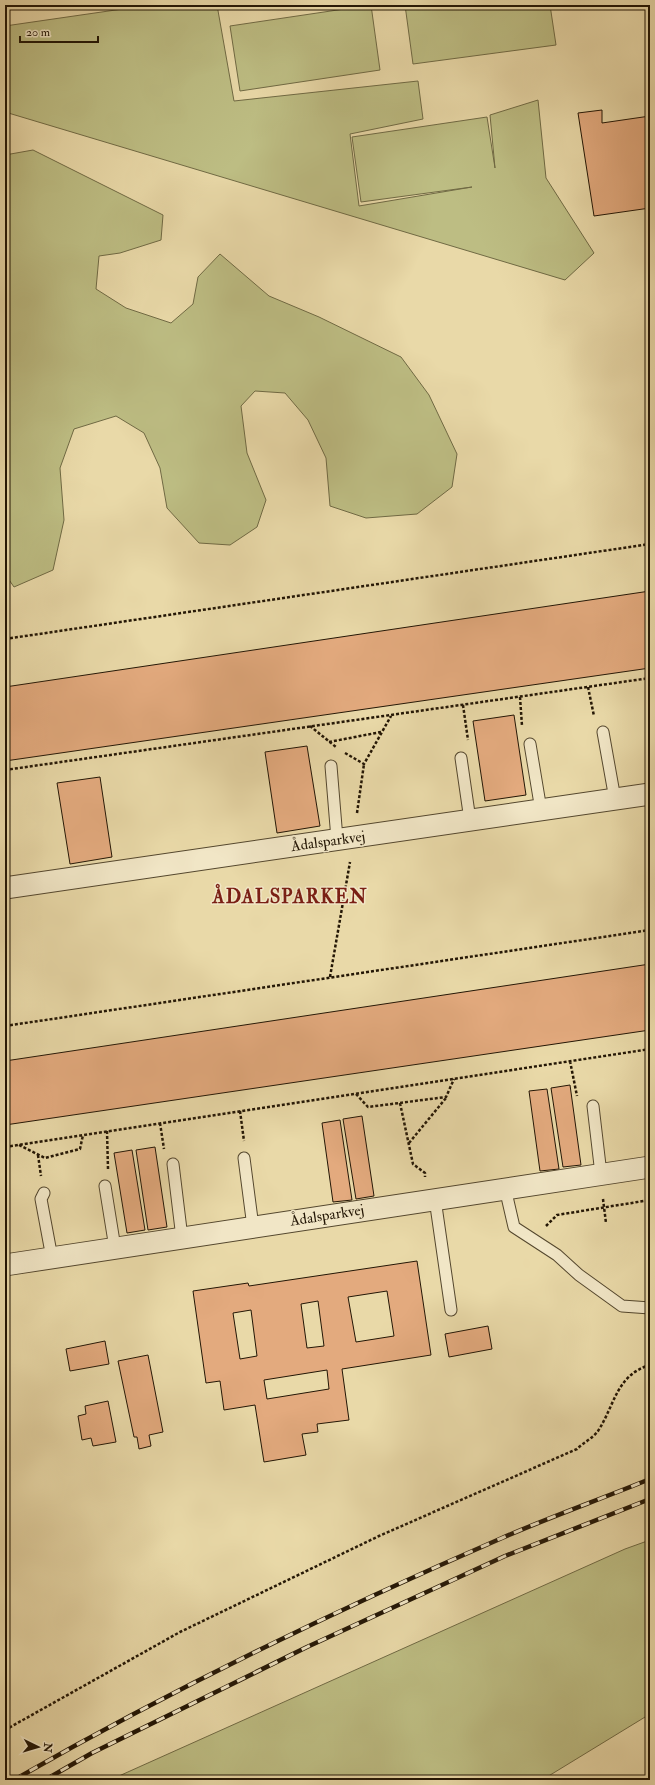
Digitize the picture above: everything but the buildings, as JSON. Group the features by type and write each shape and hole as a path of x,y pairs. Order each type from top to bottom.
{"street":[{"name":"Ådalsparkvej","path":"5,888 650,794"},
{"name":"Ådalsparkvej","path":"5,1265 650,1167"}],"lane":[{"path":"603,732 615,799"},
{"path":"530,744 541,810"},
{"path":"461,758 470,820"},
{"path":"331,766 346,838"},
{"path":"594,1106 601,1174"},
{"path":"244,1158 253,1227"},
{"path":"173,1164 182,1238"},
{"path":"105,1186 115,1248"},
{"path":"505,1188 514,1227 557,1255 579,1275 622,1306 650,1308"},
{"path":"44,1193 42,1199 52,1258"},
{"path":"432,1199 451,1310"}],"path":[{"path":"5,639 650,544"},
{"path":"5,770 650,678"},
{"path":"588,687 596,726 603,732"},
{"path":"520,697 523,730 530,744"},
{"path":"461,758 468,745 463,705"},
{"path":"330,977 346,838 364,764 391,715"},
{"path":"310,726 328,742 364,764"},
{"path":"328,742 381,732"},
{"path":"328,742 331,766"},
{"path":"5,1026 650,930"},
{"path":"5,1147 650,1049"},
{"path":"570,1061 578,1100 594,1106"},
{"path":"409,1143 446,1097 454,1079"},
{"path":"356,1094 368,1107 446,1097"},
{"path":"400,1103 413,1164 425,1173 432,1199"},
{"path":"240,1111 245,1148 244,1158"},
{"path":"105,1186 108,1169 107,1131"},
{"path":"18,1145 45,1158 80,1149 83,1135"},
{"path":"532,1239 558,1215 650,1200"},
{"path":"5,1730 180,1632 379,1536 576,1448 598,1432 622,1383 640,1368 650,1365"}],"green space":[{"path":"150,5 217,5 234,101 418,81 423,119 350,134 359,206 472,187 361,202 352,137 487,117 495,168 490,115 538,100 546,178 594,253 565,280 5,112 5,26"},
{"path":"371,5 380,70 240,91 230,26"},
{"path":"405,5 550,5 556,45 413,64"},
{"path":"33,150 163,215 161,240 120,253 99,256 96,289 126,308 171,323 193,304 198,277 220,254 269,296 319,317 401,357 429,395 457,454 452,487 417,514 366,518 330,506 326,458 308,420 285,393 255,391 241,406 247,453 266,500 257,527 230,545 199,543 167,508 160,468 144,433 116,416 74,429 60,468 64,520 53,570 14,587 5,574 5,155"},
{"path":"650,1540 650,1714 542,1780 110,1780 625,1549"}],"railway":[{"path":"14,1780 133,1714 316,1622 502,1538 650,1479"},
{"path":"45,1780 92,1753 307,1647 505,1556 650,1499"}],"district":[{"name":"ÅDALSPARKEN","path":"290,896"}]}
